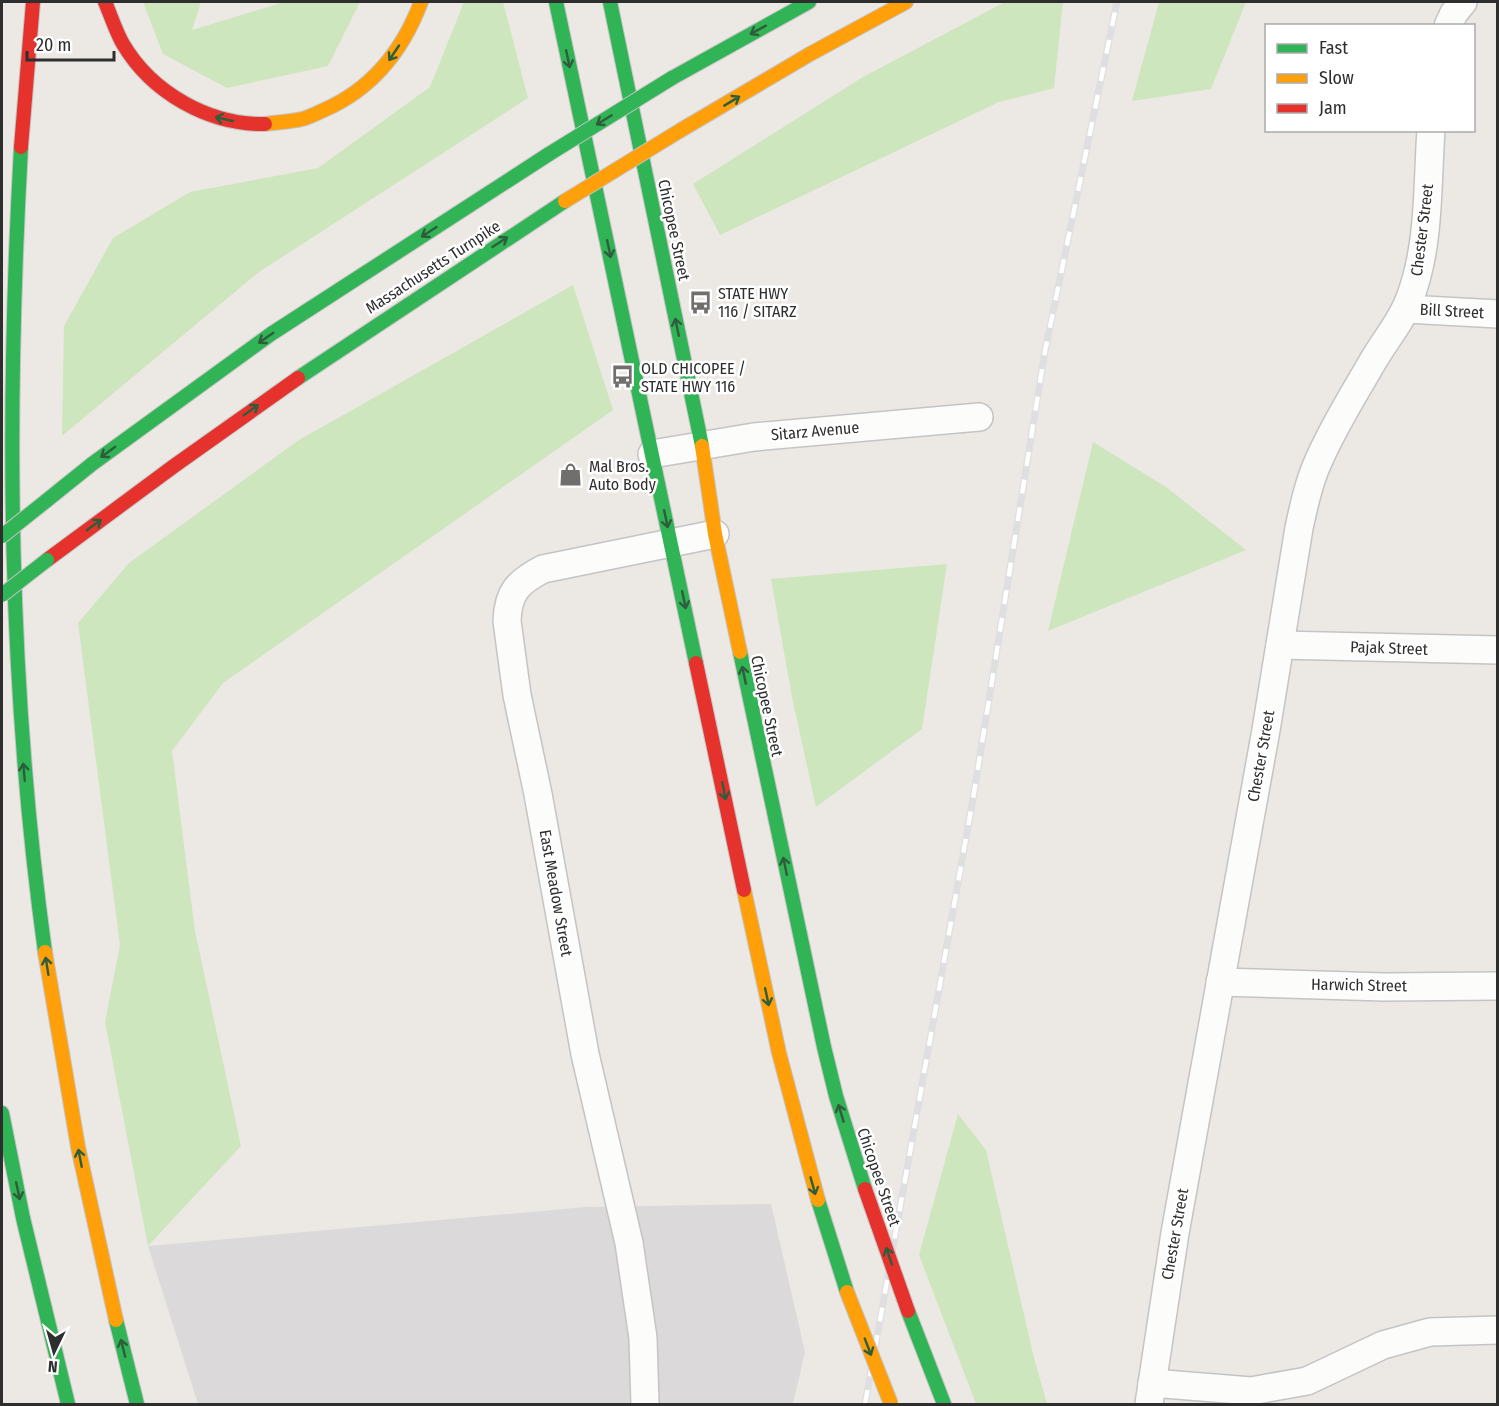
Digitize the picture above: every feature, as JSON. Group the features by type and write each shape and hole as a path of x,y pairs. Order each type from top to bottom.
{"main road":[{"path":"33,2 18,192 12,365 11,484 19,713 34,869 58,1042 95,1233 137,1404"},
{"path":"105,2 125,47 138,66 169,95 187,106 221,119 262,124 303,119 337,105 360,90 381,72 392,58 421,2"},
{"path":"556,2 788,1088 825,1227 847,1293 891,1404"},
{"name":"Chicopee Street","path":"609,2 702,446 715,534 824,1047 836,1096 865,1189 908,1311 945,1404"},
{"name":"Massachusetts Turnpike","path":"2,536 92,464 271,334 549,154 672,78 809,2"},
{"name":"Massachusetts Turnpike","path":"2,596 47,560 261,403 435,285 681,130 810,54 906,2"},
{"path":"2,1113 23,1218 68,1404"}],"street":[{"name":"Chester Street","path":"1150,1394 1172,1254 1299,528 1317,463 1358,386 1406,309 1416,281 1422,258 1431,132"},
{"name":"Bill Street","path":"1406,309 1497,314"},
{"name":"Sitarz Avenue","path":"652,454 754,437 980,417"},
{"name":"East Meadow Street","path":"645,1404 642,1338 628,1243 585,1054 538,794 517,695 507,621 510,602 517,586 524,579 543,569 715,534"},
{"name":"Pajak Street","path":"1280,645 1497,650"},
{"name":"Harwich Street","path":"1220,982 1384,987 1497,986"},
{"path":"1150,1394 1251,1391 1307,1381 1383,1345 1430,1332 1497,1330"}],"shaded area":[{"path":"771,1204 805,1352 793,1404 198,1404 148,1246 586,1207"}],"green space":[{"path":"143,2 201,2 192,30 284,2 360,2 328,66 227,88 163,54"},
{"path":"464,2 503,2 528,98 259,272 62,436 64,326 113,238 190,192 318,168 430,87"},
{"path":"1005,2 1063,2 1054,88 999,102 720,235 693,184 863,77"},
{"path":"1159,2 1246,2 1211,89 1132,101"},
{"path":"573,285 613,410 223,683 172,751 195,931 241,1146 148,1246 105,1022 120,945 78,623 129,563 299,440"},
{"path":"1093,442 1166,487 1246,550 1048,631"},
{"path":"947,564 922,729 816,807 792,697 771,579"},
{"path":"958,1114 986,1150 1034,1358 1047,1404 976,1404 919,1255"}],"railway":[{"path":"865,1404 973,799 1045,351 1117,2"}],"traffic: fast":[{"path":"556,2 696,663"},
{"path":"610,2 702,446"},
{"path":"672,78 809,2"},
{"path":"549,154 672,78"},
{"path":"21,147 13,349 14,550 17,650 24,751 45,952"},
{"path":"46,501 92,464 271,334 549,154"},
{"path":"298,378 565,201"},
{"path":"2,536 46,501"},
{"path":"2,595 47,560"},
{"path":"740,652 824,1047 836,1096 865,1189"},
{"path":"2,1113 23,1218 68,1404"},
{"path":"818,1200 847,1292"},
{"path":"908,1311 944,1404"},
{"path":"116,1320 137,1404"}],"traffic: slow":[{"path":"265,124 308,117 357,91 384,66 395,52 414,20 421,2"},
{"path":"681,130 810,54 906,2"},
{"path":"565,201 681,130"},
{"path":"702,446 715,534 740,652"},
{"path":"744,890 779,1053 818,1200"},
{"path":"45,952 78,1147 116,1320"},
{"path":"847,1292 891,1404"}],"traffic: jam":[{"path":"21,147 33,2"},
{"path":"105,2 123,44 135,62 166,91 184,103 223,119 265,124"},
{"path":"47,560 298,378"},
{"path":"696,663 744,890"},
{"path":"865,1189 908,1311"}],"place":[{"name":"STATE HWY 116 / SITARZ","path":"700,302"},
{"name":"OLD CHICOPEE / STATE HWY 116","path":"623,377"},
{"name":"Mal Bros. Auto Body","path":"571,475"}]}
